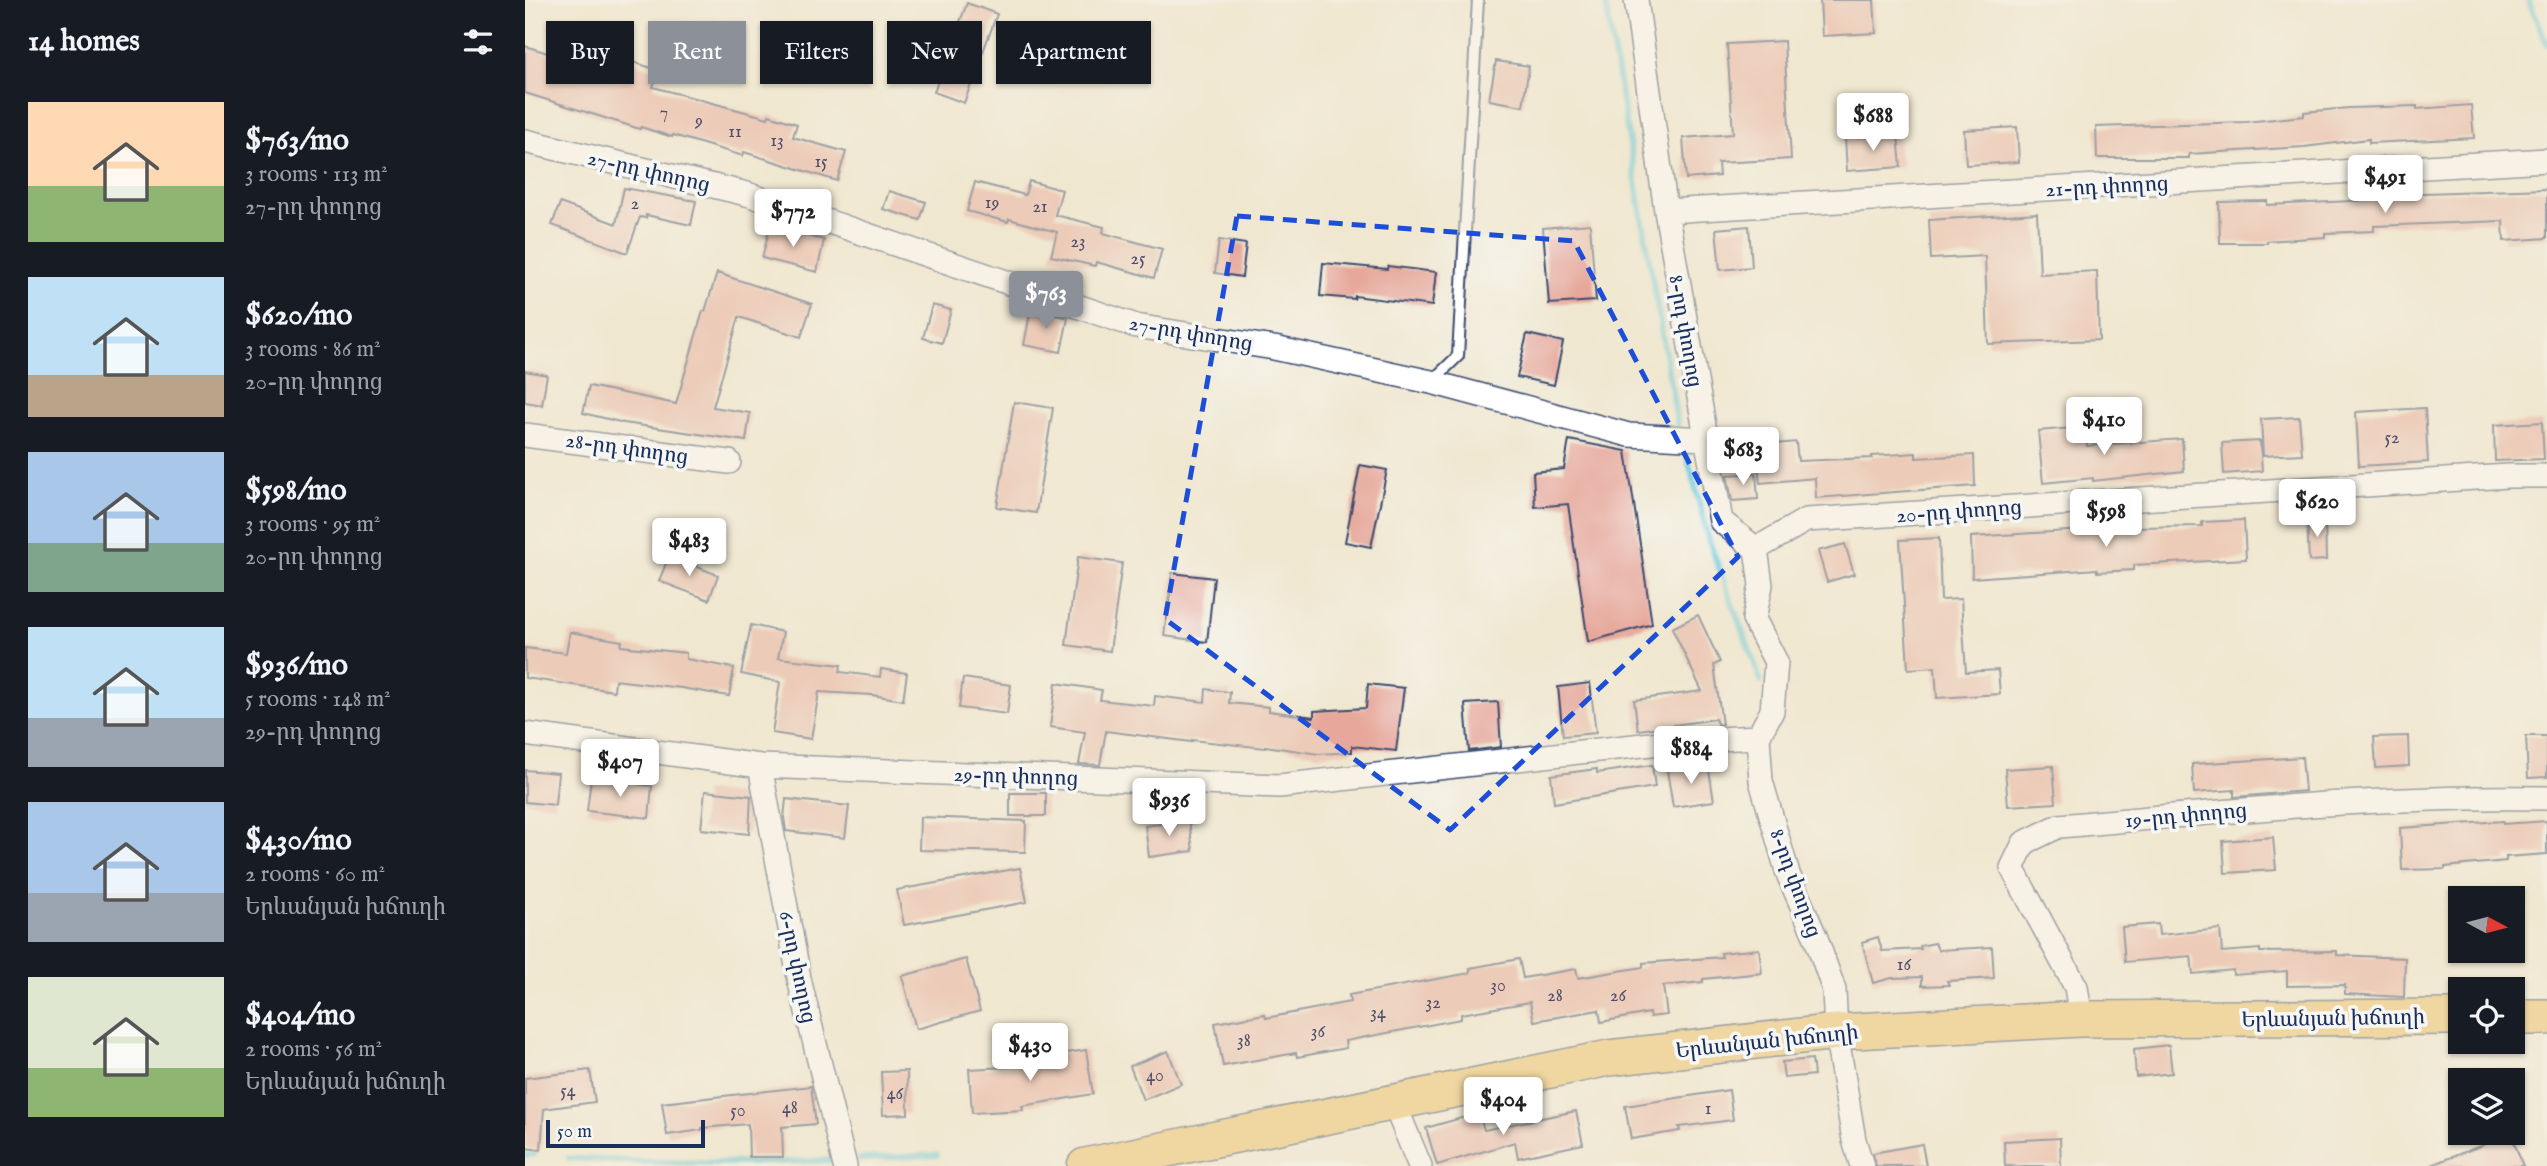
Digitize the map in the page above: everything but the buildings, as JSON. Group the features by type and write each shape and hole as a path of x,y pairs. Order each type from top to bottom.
{"main road":[{"name":"Երևանյան խճուղի","path":"1085,1166 1609,1058 1836,1032 2081,1019 2448,1017"},
{"path":"2525,1017 2547,1017"}],"street":[{"name":"8-րդ փողոց","path":"1636,0 1666,211 1721,521 1756,549 1761,585 1754,619 1776,662 1772,711 1758,737 1761,780 1788,874 1816,938 1834,990 1836,1032 1854,1140 1862,1166"},
{"name":"27-րդ փողոց","path":"525,141 747,194 1136,326 1274,348 1431,382 1629,435 1705,439"},
{"name":"21-րդ փողոց","path":"1666,211 2547,160"},
{"name":"28-րդ փողոց","path":"525,435 729,461"},
{"name":"20-րդ փողոց","path":"1756,549 1806,520 2508,476 2547,476"},
{"name":"29-րդ փողոց","path":"525,734 760,766 1279,786 1678,741 1758,737"},
{"name":"6-րդ փողոց","path":"760,766 800,984 845,1166"},
{"name":"19-րդ փողոց","path":"2081,1019 2076,987 2012,868 2024,843 2059,826 2315,803 2491,797 2547,798"},
{"path":"1394,1103 1420,1166"}],"lane":[{"path":"1431,382 1458,356 1478,0"}],"highlighted area":[{"path":"1237,216 1574,241 1738,557 1450,830 1165,619"}],"waterway":[{"path":"1605,0 1678,428"},
{"path":"2528,0 2547,44"},
{"path":"1687,455 1709,541 1761,681"},
{"path":"525,1155 534,1155"},
{"path":"860,1159 937,1155"},
{"path":"569,1158 703,1163 838,1160"}]}
